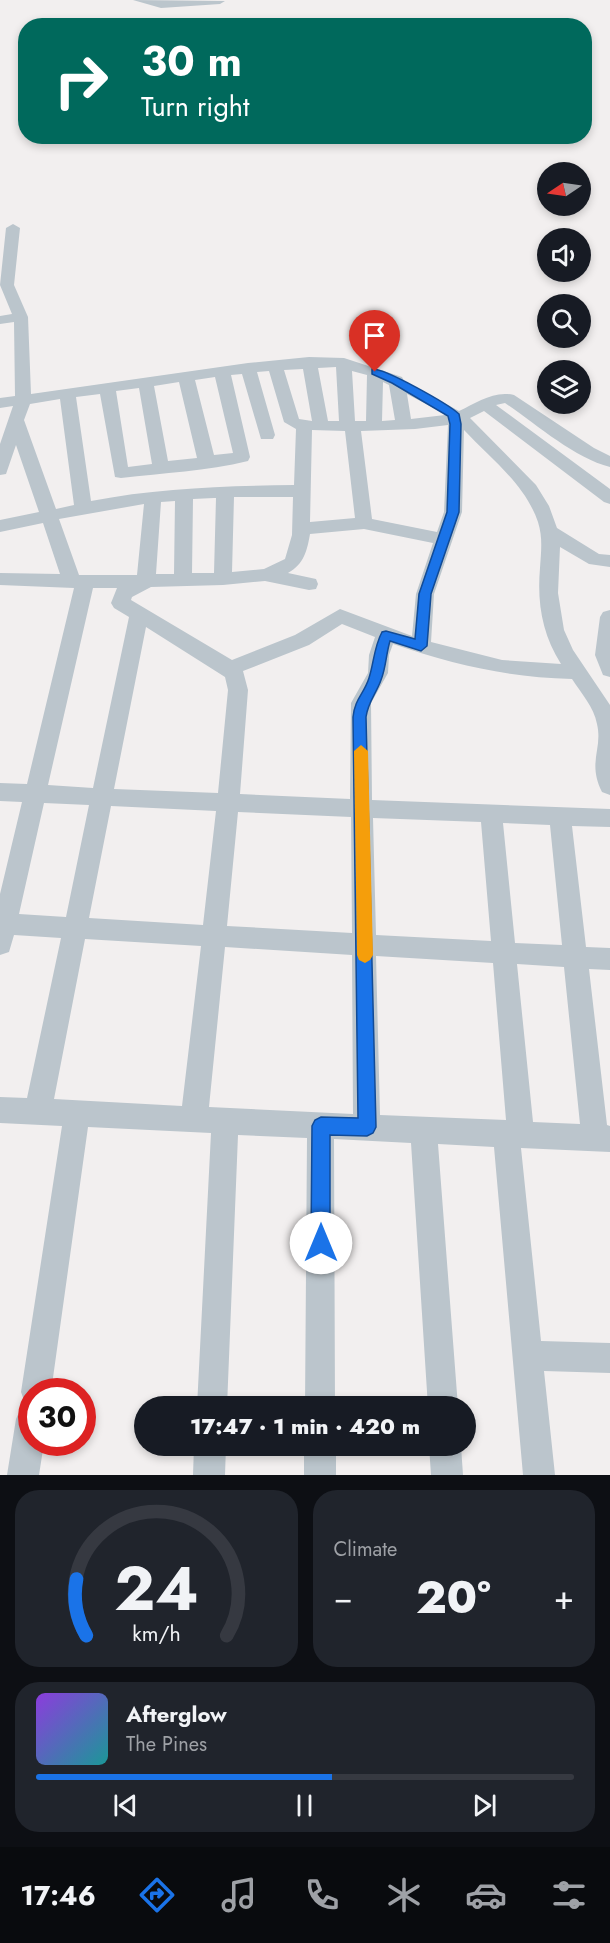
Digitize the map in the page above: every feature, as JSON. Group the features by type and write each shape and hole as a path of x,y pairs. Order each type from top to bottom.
{"street":[{"path":"138,0 162,5 227,0"},
{"path":"0,470 23,399 21,317 6,296 6,276 13,228"},
{"path":"0,320 21,317"},
{"path":"0,404 67,392 309,362 344,363 375,372 449,410 529,486 541,509 550,532 549,598 553,628 561,648 609,719 605,772 610,786"},
{"path":"309,362 321,426"},
{"path":"344,363 364,523"},
{"path":"275,365 292,422 304,426 426,424 458,418 503,398 512,399 573,443 610,462"},
{"path":"248,368 267,435"},
{"path":"107,387 121,473 243,457 222,372"},
{"path":"374,424 375,372"},
{"path":"186,377 207,462"},
{"path":"396,381 404,424"},
{"path":"146,383 161,468"},
{"path":"67,392 83,509"},
{"path":"486,405 610,498"},
{"path":"421,646 425,594 453,512 458,418"},
{"path":"16,420 51,516 78,581 36,794 2,934 74,928 610,959"},
{"path":"265,575 292,563 297,554 301,529 304,426"},
{"path":"0,526 153,497 225,491 301,491"},
{"path":"223,579 225,491"},
{"path":"183,580 184,495"},
{"path":"146,582 153,497"},
{"path":"301,529 364,523 443,538"},
{"path":"550,532 595,560 610,561"},
{"path":"0,579 146,582 265,575 309,584"},
{"path":"146,582 123,593 121,603 230,668 236,675 238,690 194,1119"},
{"path":"38,1111 139,614"},
{"path":"230,668 306,639 324,630 340,616 386,635 505,668 576,672"},
{"path":"610,617 605,655 610,670"},
{"path":"367,1127 361,703 376,679 379,655 386,635"},
{"path":"0,792 610,818"},
{"path":"491,812 504,953 513,1134 528,1356 539,1475"},
{"path":"0,1110 603,1138 575,957 560,815"},
{"path":"38,1378 77,1113"},
{"path":"212,1396 225,1121"},
{"path":"320,1396 321,1126"},
{"path":"424,1130 442,1396"},
{"path":"528,1356 610,1358"},
{"path":"23,1475 26,1456"},
{"path":"209,1475 210,1456"},
{"path":"320,1456 320,1475"},
{"path":"446,1456 447,1475"}],"slow traffic":[{"path":"361,751 365,955"}],"route":[{"path":"321,1243 321,1126 367,1127 361,703 376,679 379,655 386,635 421,646 425,594 433,565 453,512 456,424 453,414 396,381 375,372"}]}
